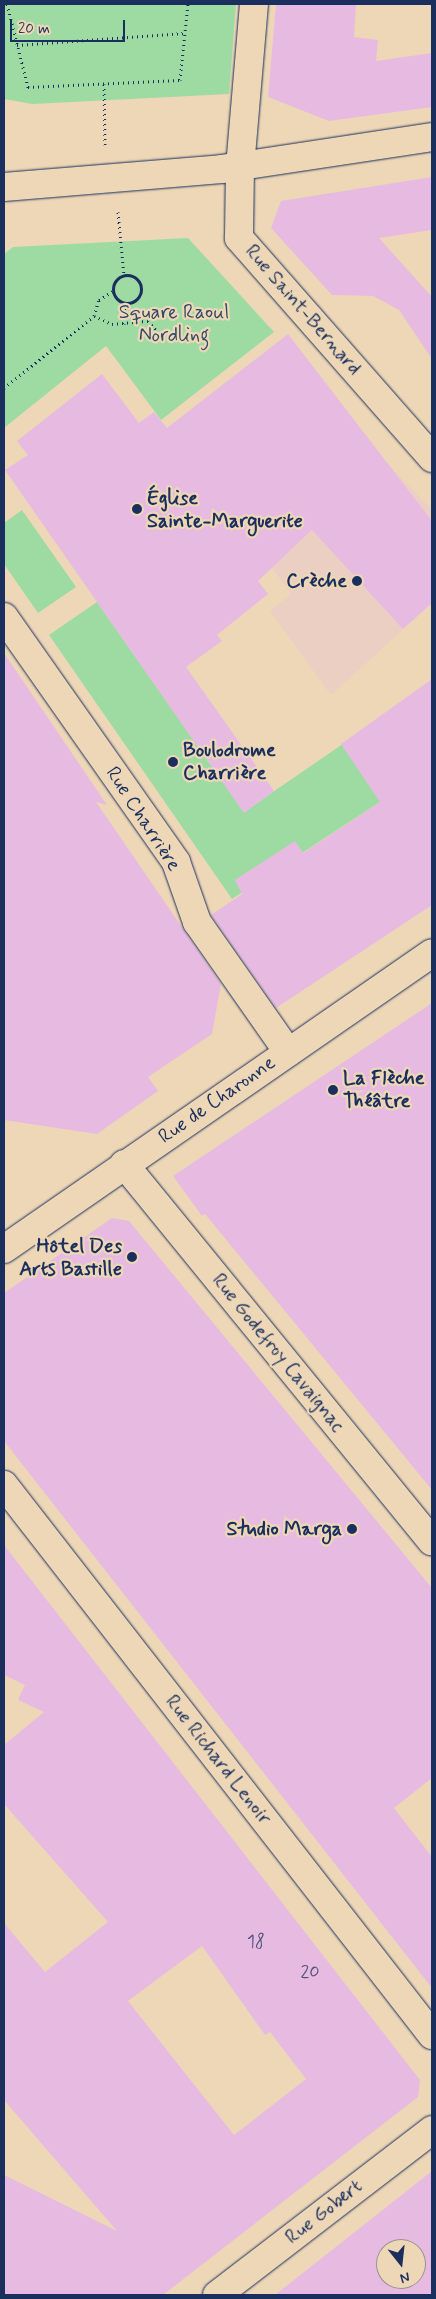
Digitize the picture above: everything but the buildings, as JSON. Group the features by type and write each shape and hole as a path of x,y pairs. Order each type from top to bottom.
{"street":[{"name":"Rue Saint-Bernard","path":"254,4 240,166 239,238 432,458"},
{"path":"4,187 240,166 432,138"},
{"name":"Rue Charrière","path":"4,617 176,862 198,922 288,1052"},
{"name":"Rue de Charonne","path":"4,1249 124,1164 432,953"},
{"name":"Rue Godefroy Cavaignac","path":"124,1164 432,1541"},
{"name":"Rue Richard Lenoir","path":"4,1484 432,2035"},
{"name":"Rue Gobert","path":"217,2295 432,2130"}],"path":[{"path":"7,4 28,88 180,80 188,4"},
{"path":"17,46 185,33"},
{"path":"124,324 127,304 141,294 137,279 124,275 115,280 113,291 118,300 127,304"},
{"path":"4,388 94,316 99,300 113,291"},
{"path":"94,316 124,324 148,321 156,330"}],"shaded area":[{"name":"Crèche","path":"386,462 432,510 432,603 331,695 270,611 291,594 272,568"}],"green space":[{"path":"4,4 236,4 229,94 32,104 4,99"},
{"name":"Square Raoul Nordling","path":"188,238 274,332 161,420 106,346 4,428 4,254 13,247"},
{"path":"22,510 76,587 38,613 4,564 4,523"},
{"name":"Boulodrome Charrière","path":"97,602 244,812 350,739 389,796 232,899 49,635"}],"place":[{"name":"Église Sainte-Marguerite","path":"137,509"},
{"name":"Crèche","path":"357,581"},
{"name":"Boulodrome Charrière","path":"173,762"},
{"name":"La Flèche Théâtre","path":"333,1090"},
{"name":"Hôtel Des Arts Bastille","path":"132,1257"},
{"name":"Studio Marga","path":"352,1529"}]}
